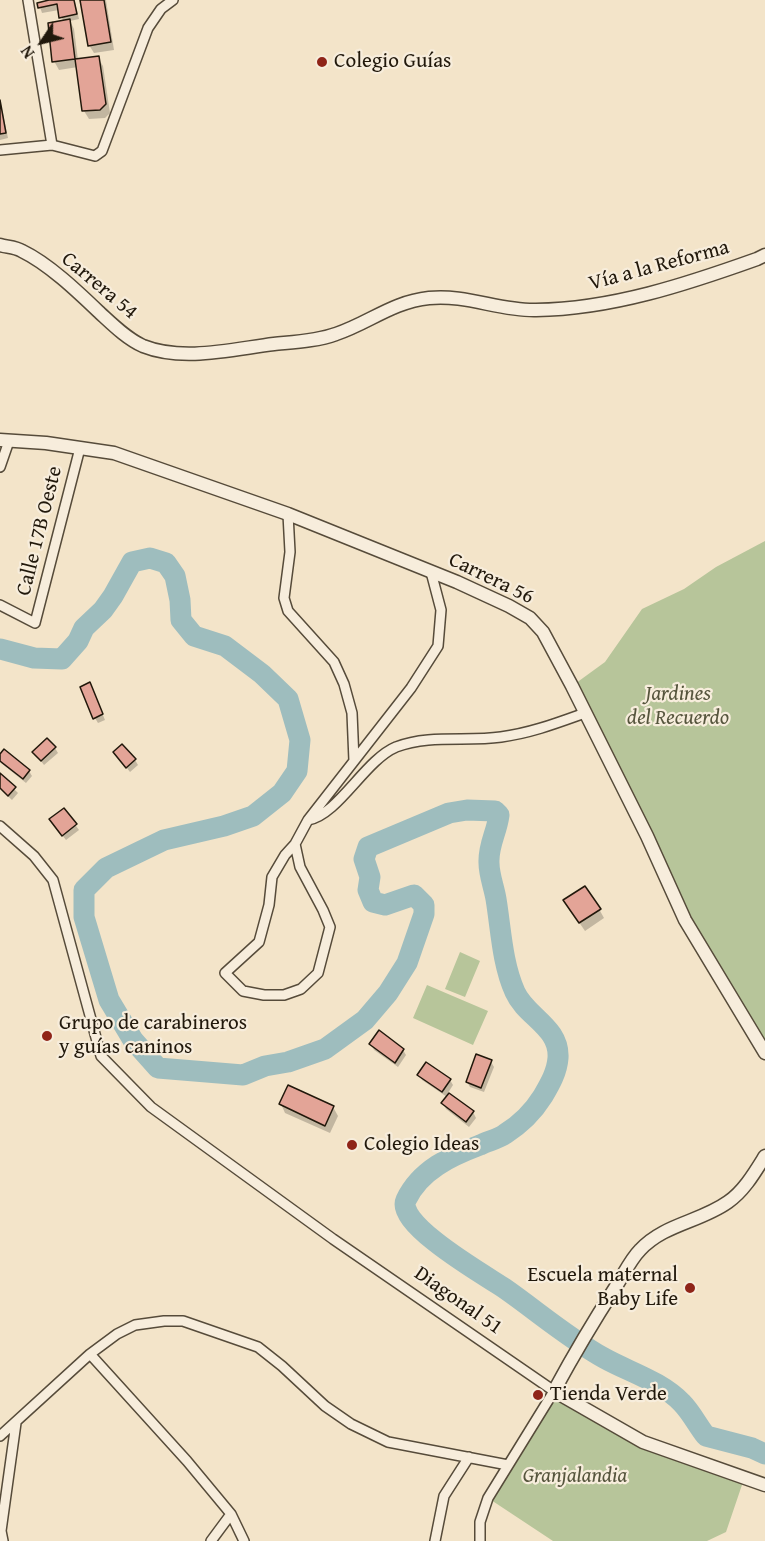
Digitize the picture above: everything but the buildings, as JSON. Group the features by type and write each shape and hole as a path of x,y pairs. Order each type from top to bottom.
{"street":[{"path":"28,0 52,145"},
{"path":"0,150 52,145 95,156 102,151 148,28 161,9 173,0"},
{"name":"Carrera 54","path":"0,245 21,250 47,268 112,325 143,345 175,353"},
{"name":"Vía a la Reforma","path":"175,353 208,352 317,339 337,334 390,308 427,298 453,297 505,308 536,310 586,306 701,279 757,260 765,255"},
{"path":"0,467 4,441"},
{"name":"Carrera 56","path":"4,441 114,453 288,514 431,572 509,606 530,618 543,632 585,713 647,836 685,920 765,1053"},
{"name":"Calle 17B Oeste","path":"0,605 35,623 80,448"},
{"path":"288,514 290,552 284,598 288,611 334,662 344,684 352,713 354,761"},
{"path":"295,844 300,867 330,927 326,950 318,973 301,989 284,995 264,995 243,991 225,973 259,942 269,905 272,877 285,855 295,844 308,820 411,688 438,646 441,610 431,572"},
{"path":"308,820 316,819 328,810 376,761 393,748 409,743 447,738 499,738 537,731 585,713"},
{"name":"Diagonal 51","path":"0,826 34,856 53,880 101,1056 151,1107 333,1239 554,1391 626,1434 765,1485"},
{"path":"480,1541 480,1522 488,1498 554,1391 591,1325 639,1250 672,1227 729,1202 750,1179 765,1156"},
{"path":"0,1436 90,1354 117,1334 135,1325 183,1321 258,1347 325,1406 351,1424 388,1442 508,1465"},
{"path":"90,1354 187,1461 231,1514 244,1541"},
{"path":"3,1541 1,1531 16,1422"},
{"path":"435,1541 444,1496 469,1457"},
{"path":"211,1541 231,1514"}],"green space":[{"name":"Jardines del Recuerdo","path":"765,541 765,1053 724,987 572,686 605,662 642,609 684,589 716,567"},
{"path":"460,952 480,961 465,997 445,989"},
{"path":"427,985 488,1011 473,1045 413,1018"},
{"name":"Granjalandia","path":"554,1391 626,1434 744,1479 726,1532 707,1541 553,1541 488,1498"}],"waterway":[{"path":"0,649 34,658 62,659 78,641 84,628 103,610 132,562 150,558 166,563 175,576 181,620 194,636 225,646 262,674 288,699 300,740 297,771 282,793 253,816 224,826 164,840 106,868 84,890 84,917 109,1000 133,1040 158,1068 243,1075 265,1066 288,1062 325,1049 365,1020 388,993 407,963 424,914 424,905 414,895 385,905 373,902 368,890 370,877 364,859 368,847 449,813 467,810 495,811 499,815 489,863 505,958 511,981 520,1001 554,1038 558,1058 556,1068 543,1096 526,1117 502,1136 437,1165 412,1189 406,1200 406,1210 427,1235 578,1342 674,1395 706,1436 752,1448 765,1454"}],"place":[{"name":"Colegio Guías","path":"322,62"},
{"name":"Grupo de carabineros y guías caninos","path":"47,1036"},
{"name":"Colegio Ideas","path":"352,1145"},
{"name":"Escuela maternal Baby Life","path":"690,1288"},
{"name":"Tienda Verde","path":"538,1395"}]}
